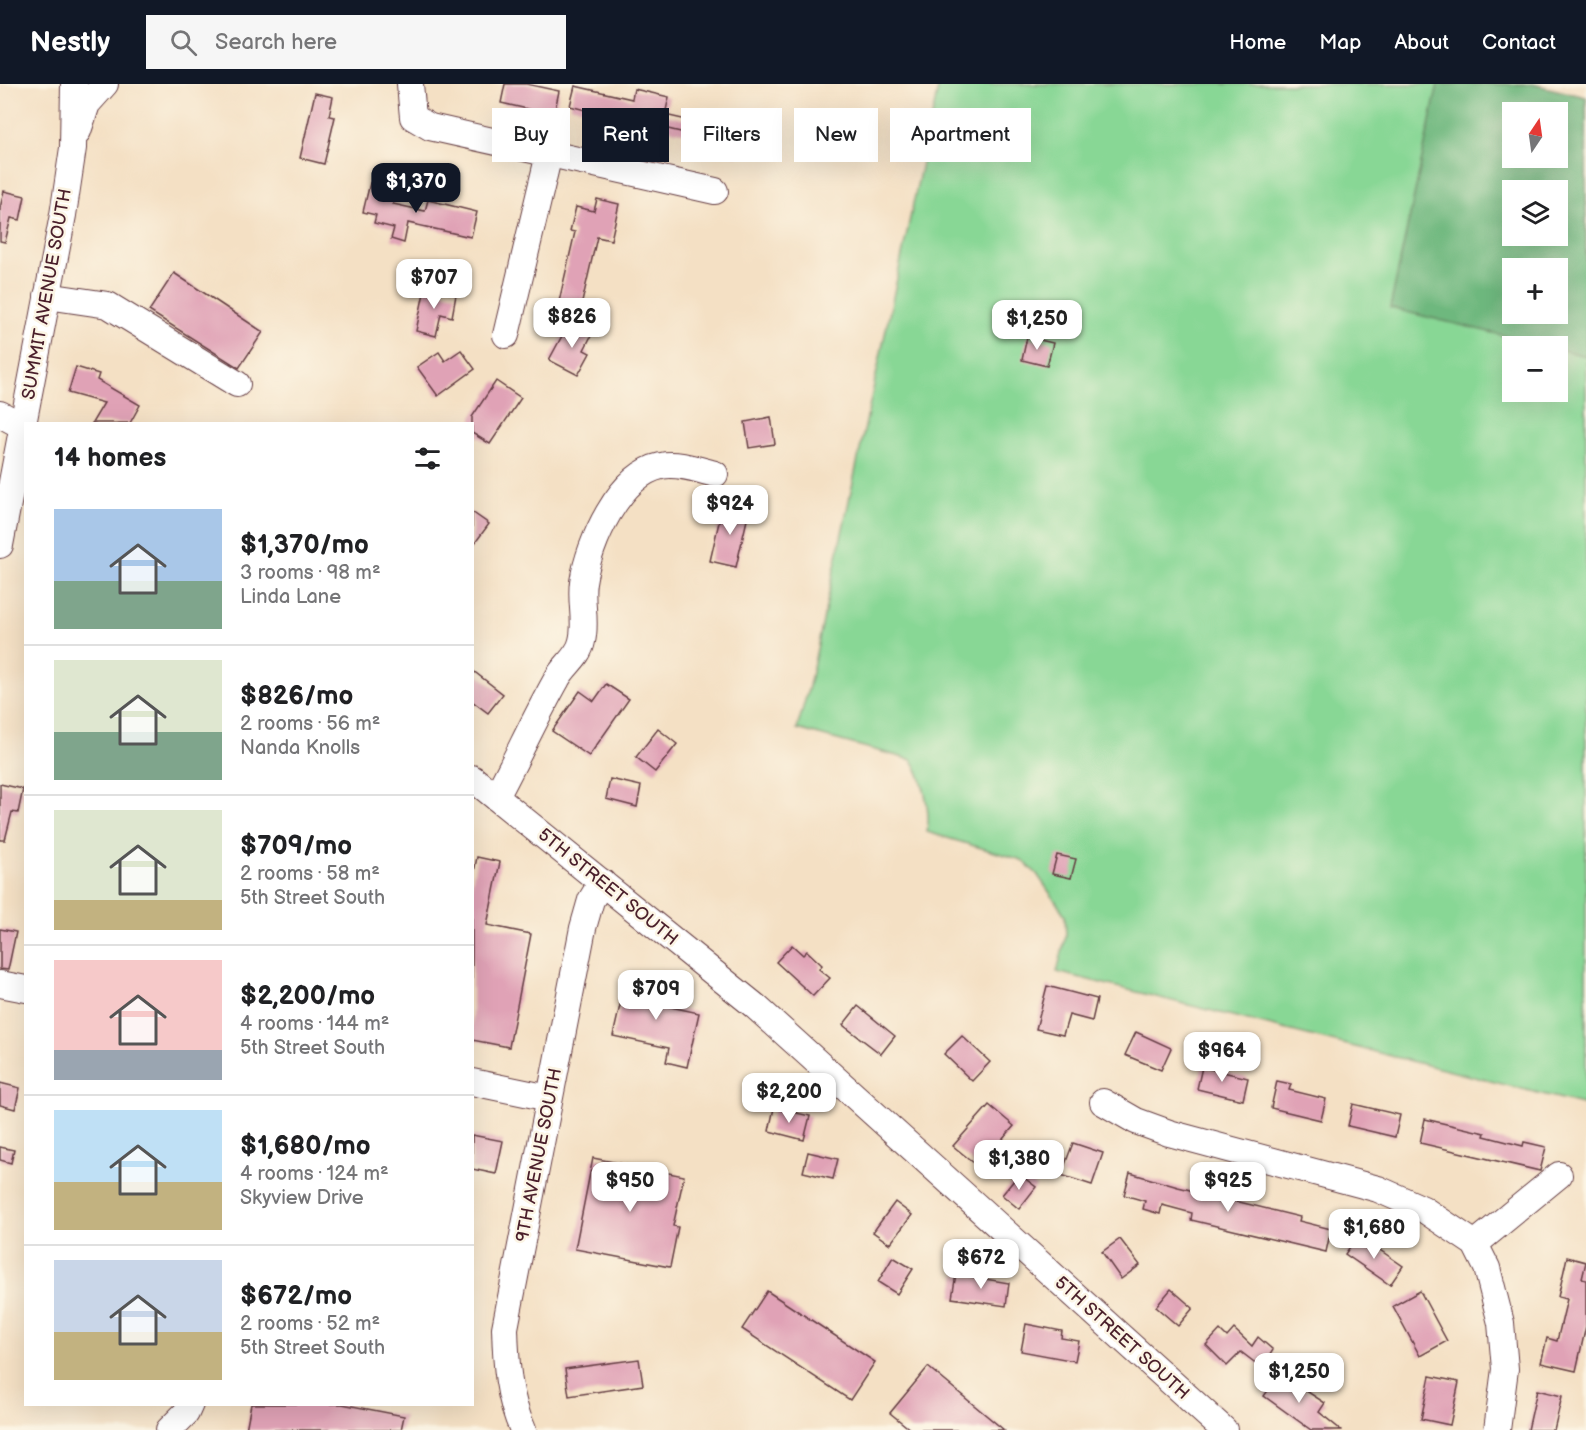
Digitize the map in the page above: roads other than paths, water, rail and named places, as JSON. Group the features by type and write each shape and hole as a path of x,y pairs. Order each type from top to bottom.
{"street":[{"name":"SUMMIT AVENUE SOUTH","path":"73,148 74,84"},
{"name":"SUMMIT AVENUE SOUTH","path":"0,545 16,422 47,296 73,148 87,104 105,84"},
{"path":"410,84 413,117 430,127 492,141"},
{"path":"570,159 715,191"},
{"path":"506,335 547,162"},
{"path":"47,296 108,305 237,384"},
{"path":"496,797 558,676 574,658 582,642 583,582 595,543 621,492 638,475 662,465 693,468 715,474"},
{"name":"5TH STREET SOUTH","path":"474,780 755,1006 1224,1430"},
{"name":"9TH AVENUE SOUTH","path":"523,1430 517,1416 506,1369 505,1328 583,928 591,900 603,882"},
{"path":"0,984 24,990"},
{"path":"474,1082 549,1098"},
{"path":"1103,1102 1136,1121 1169,1133 1378,1189 1424,1209 1475,1244 1487,1268 1501,1323 1505,1369 1497,1430"},
{"path":"1475,1244 1559,1175"},
{"path":"169,1430 186,1413 189,1406"}]}
